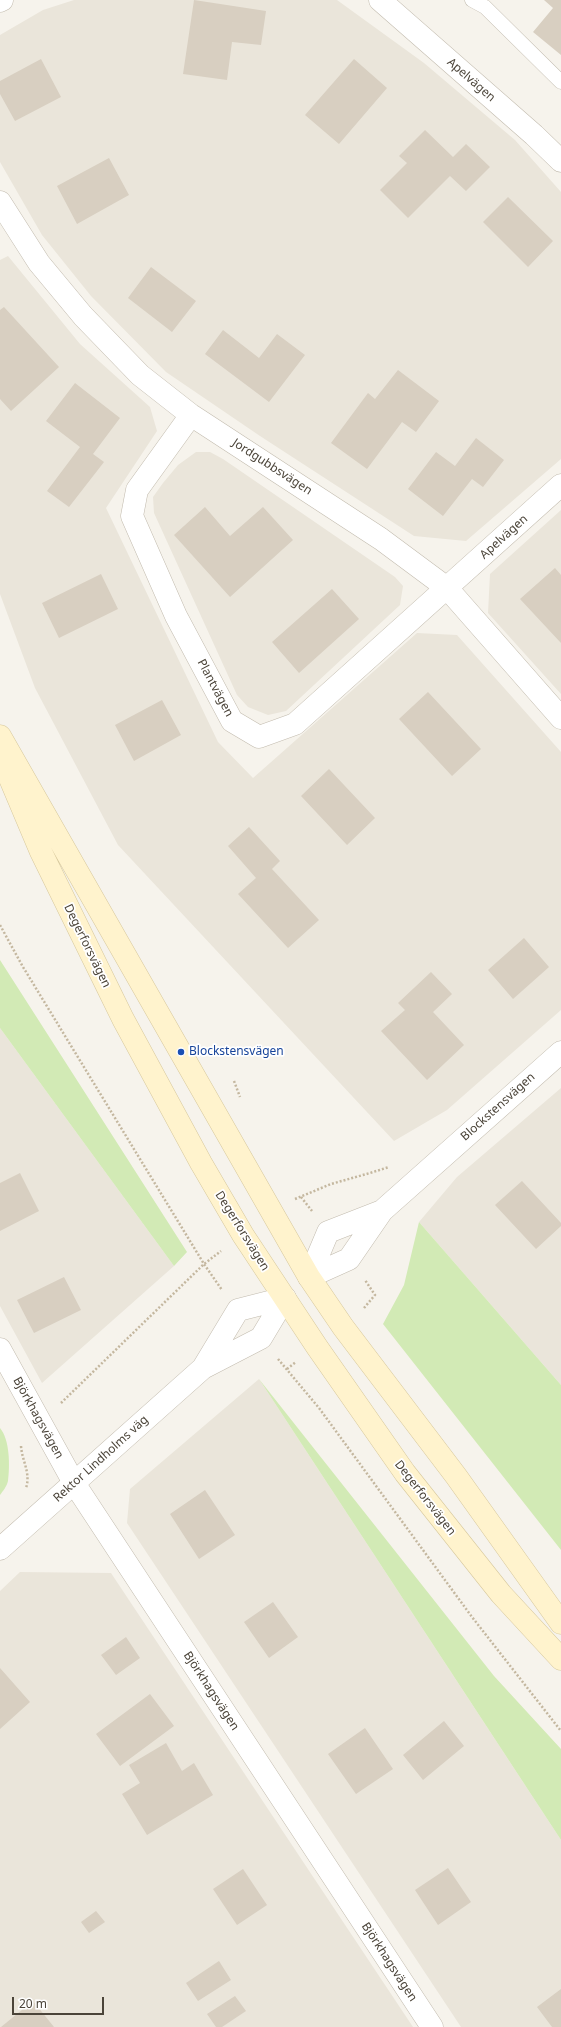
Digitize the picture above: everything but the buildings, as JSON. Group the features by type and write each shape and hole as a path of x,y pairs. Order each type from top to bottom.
{"main road":[{"path":"0,736 98,904 309,1277 343,1327 456,1476 561,1623"},
{"name":"Degerforsvägen","path":"0,755 41,852 123,1019 201,1163 243,1235 284,1298 405,1473 501,1594 561,1659"},
{"path":"284,1298 309,1277"}],"street":[{"name":"Apelvägen","path":"388,2 561,161"},
{"name":"Jordgubbsvägen","path":"0,202 39,262 84,316 140,374 191,415 381,539 446,588 561,718"},
{"name":"Plantvägen","path":"191,415 137,490 132,516 176,616 232,721 259,737 295,724 446,588"},
{"name":"Apelvägen","path":"446,588 561,485"},
{"name":"Blockstensvägen","path":"309,1277 349,1259 382,1211 561,1052"},
{"name":"Blockstensvägen","path":"309,1277 328,1232 382,1211"},
{"name":"Rektor Lindholms väg","path":"203,1368 238,1310 284,1298"},
{"name":"Rektor Lindholms väg","path":"0,1549 203,1368 260,1338 284,1298"},
{"name":"Björkhagsvägen","path":"0,1349 74,1483 432,2027"}],"lane":[{"path":"472,0 485,8 561,82"}],"path":[{"path":"0,925 23,967 204,1264 225,1293"},
{"path":"293,1199 331,1184 370,1174 390,1166"},
{"path":"24,1494 28,1481 21,1446 25,1437 204,1264"},
{"path":"274,1353 320,1408 472,1617 561,1730"}],"shaded area":[{"path":"74,0 337,0 424,63 515,140 561,192 561,459 466,541 414,536 260,436 166,372 91,296 42,235 0,162 0,35 43,10"},
{"path":"8,256 80,344 150,407 157,431 106,508 218,742 253,778 417,633 457,635 561,752 561,1010 447,1110 394,1141 118,845 35,688 0,594 0,260"},
{"path":"196,452 210,452 223,459 395,577 403,586 400,605 286,711 268,715 248,707 237,695 154,513 153,497 178,465"},
{"path":"561,510 561,694 488,613 490,574"},
{"path":"0,1028 174,1266 42,1383 0,1306"},
{"path":"561,1088 561,1385 419,1222 457,1177"},
{"path":"259,1379 561,1840 561,2027 461,2027 127,1523 130,1489"},
{"path":"20,1572 111,1573 413,2027 0,2027 0,1591"}],"green space":[{"path":"0,960 187,1252 174,1266 0,1028"},
{"path":"419,1222 561,1385 561,1550 383,1324 404,1285"},
{"path":"259,1379 494,1676 561,1749 561,1840"},
{"path":"0,1428 6,1439 9,1475 5,1488 0,1495"}],"place":[{"name":"Blockstensvägen","path":"181,1052"}]}
